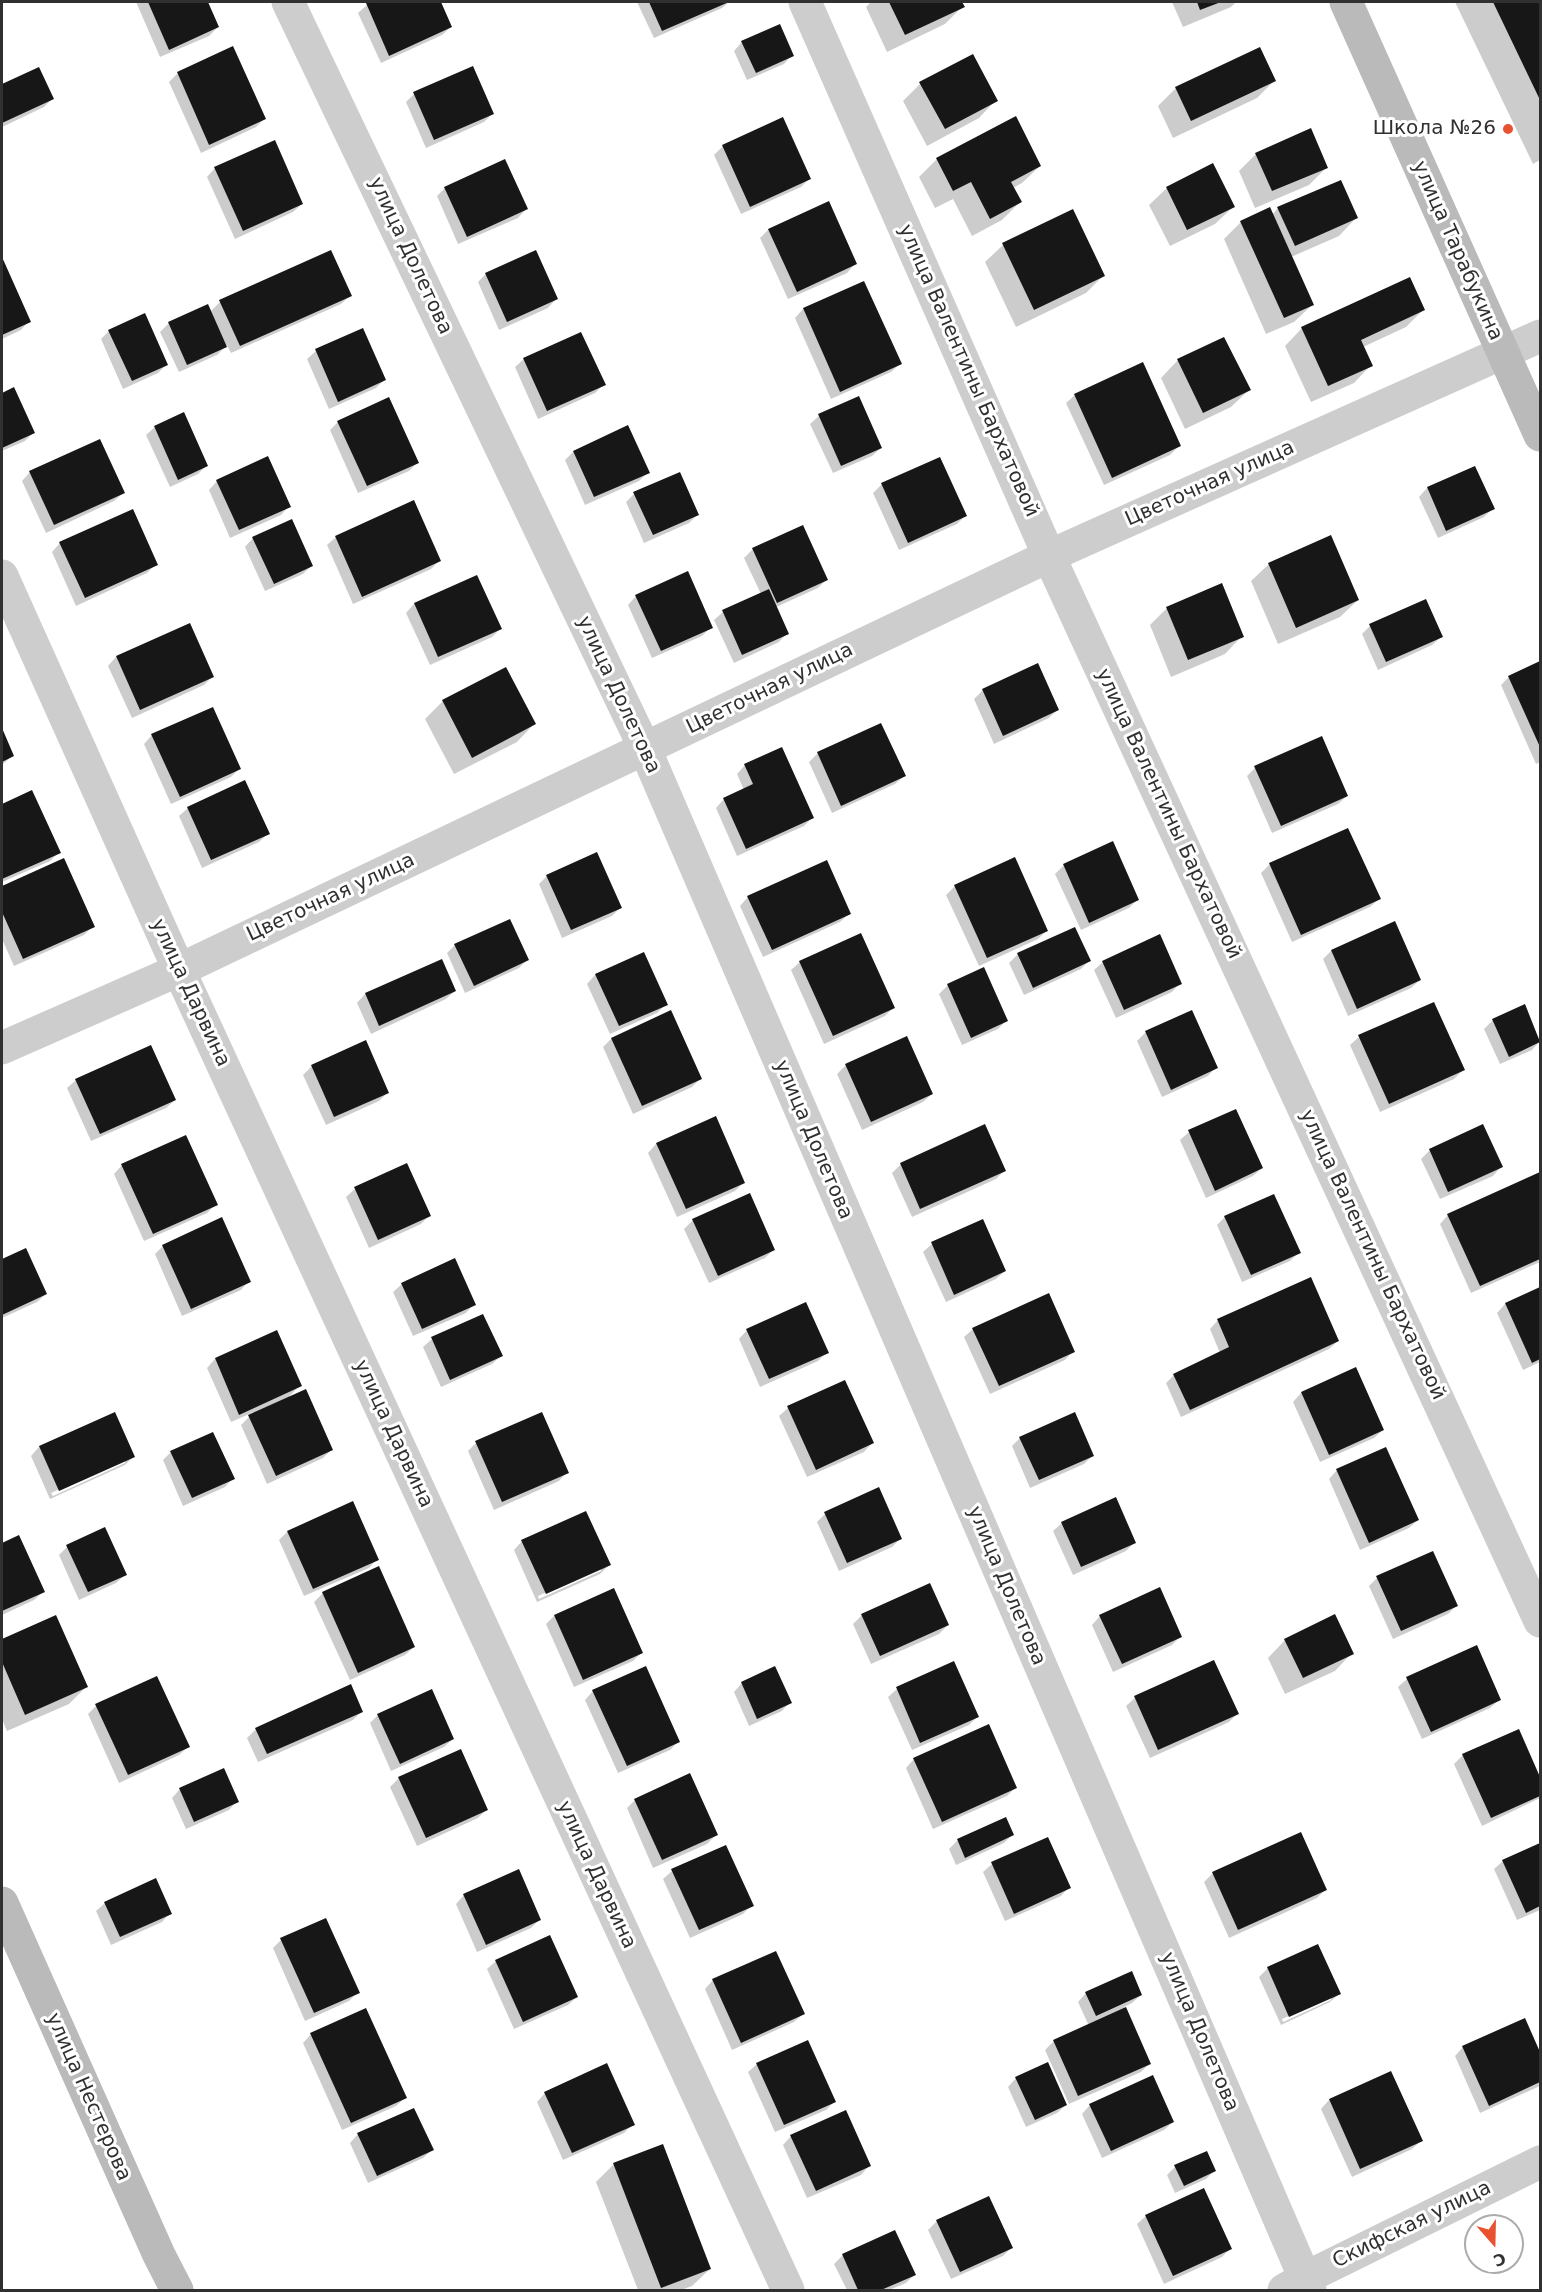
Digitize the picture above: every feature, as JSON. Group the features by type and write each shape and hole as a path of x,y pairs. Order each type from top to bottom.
{"main road":[{"name":"улица Тарабукина","path":"1346,2 1540,435"},
{"name":"улица Нестерова","path":"2,1903 177,2290"}],"street":[{"name":"улица Долетова","path":"288,2 645,749 1300,2286"},
{"name":"улица Валентины Бархатовой","path":"805,2 1049,556 1540,1621"},
{"name":"Цветочная улица","path":"2,1048 179,970 1049,556 1540,336"},
{"name":"улица Дарвина","path":"2,576 179,970 788,2290"},
{"name":"Скифская улица","path":"1300,2286 1540,2162"}],"building":[{"path":"148,2 208,2 219,27 169,50"},
{"path":"441,2 452,27 389,56 366,3"},
{"path":"649,2 729,2 662,31"},
{"path":"889,2 962,2 965,7 905,35"},
{"path":"1197,2 1221,2 1200,10"},
{"path":"1493,2 1540,2 1540,100"},
{"path":"780,24 794,56 756,73 741,41"},
{"path":"233,46 266,119 209,145 177,72"},
{"path":"1260,47 1276,81 1191,121 1175,87"},
{"path":"973,54 998,101 945,129 919,82"},
{"path":"473,66 494,114 434,140 413,92"},
{"path":"39,67 54,99 2,123 2,84"},
{"path":"1016,116 1041,166 1011,182 1022,202 990,219 971,182 953,191 936,158"},
{"path":"783,117 811,179 750,207 722,145"},
{"path":"1311,128 1328,168 1272,191 1255,153"},
{"path":"275,140 303,204 243,231 214,167"},
{"path":"505,159 528,209 467,237 444,187"},
{"path":"1213,163 1235,207 1187,230 1166,187"},
{"path":"1341,180 1358,218 1295,246 1277,207"},
{"path":"829,201 857,264 797,292 768,229"},
{"path":"1270,207 1314,305 1284,318 1240,221"},
{"path":"1073,209 1105,276 1034,310 1002,243"},
{"path":"331,250 352,296 240,346 219,300"},
{"path":"536,250 558,299 507,322 485,273"},
{"path":"2,257 31,322 2,335"},
{"path":"1410,277 1425,310 1361,340 1373,366 1328,386 1301,327"},
{"path":"864,281 902,364 840,392 803,308"},
{"path":"208,304 227,347 187,365 168,322"},
{"path":"145,313 168,365 132,381 108,330"},
{"path":"363,328 386,380 338,402 315,349"},
{"path":"581,332 606,385 547,411 523,358"},
{"path":"1224,337 1251,390 1203,413 1177,359"},
{"path":"1143,362 1181,446 1112,478 1074,394"},
{"path":"14,387 35,433 2,448 2,393"},
{"path":"859,396 882,448 841,466 818,414"},
{"path":"389,397 419,463 367,486 337,421"},
{"path":"184,412 208,466 178,480 154,426"},
{"path":"628,425 650,473 594,497 573,451"},
{"path":"100,439 125,493 54,525 29,471"},
{"path":"268,456 291,507 239,530 216,480"},
{"path":"940,457 967,516 908,543 881,483"},
{"path":"1475,466 1495,509 1446,531 1427,487"},
{"path":"680,472 699,515 653,535 633,492"},
{"path":"414,500 441,561 362,597 335,536"},
{"path":"133,509 158,565 85,598 59,542"},
{"path":"292,519 313,566 274,584 252,537"},
{"path":"803,525 828,580 777,603 752,548"},
{"path":"1331,535 1359,600 1296,628 1268,563"},
{"path":"688,571 713,628 661,651 635,595"},
{"path":"477,575 502,629 438,657 414,603"},
{"path":"1222,583 1244,637 1188,660 1166,607"},
{"path":"769,589 789,634 742,655 722,610"},
{"path":"1426,599 1443,637 1386,662 1369,624"},
{"path":"190,623 214,677 140,710 116,656"},
{"path":"1540,661 1540,747 1508,676"},
{"path":"1038,663 1059,710 1003,736 982,689"},
{"path":"506,667 536,724 472,758 442,700"},
{"path":"213,707 241,769 180,797 151,734"},
{"path":"881,723 906,776 841,806 817,752"},
{"path":"2,728 14,756 2,762"},
{"path":"1322,736 1348,796 1281,826 1254,766"},
{"path":"782,747 814,818 746,849 723,798 753,784 744,764"},
{"path":"245,780 270,834 211,860 187,807"},
{"path":"32,790 61,853 2,879 2,804"},
{"path":"1348,828 1381,899 1301,935 1269,863"},
{"path":"1113,841 1139,900 1089,923 1063,864"},
{"path":"597,852 622,908 571,930 546,875"},
{"path":"1015,857 1048,931 987,958 954,885"},
{"path":"64,858 95,927 23,959 2,912 2,886"},
{"path":"827,860 851,914 772,950 747,896"},
{"path":"510,919 529,960 474,986 454,944"},
{"path":"1395,921 1421,980 1357,1009 1331,950"},
{"path":"1075,927 1091,961 1033,988 1017,953"},
{"path":"861,933 895,1008 833,1036 799,961"},
{"path":"1160,934 1182,984 1124,1010 1102,961"},
{"path":"644,952 668,1005 619,1026 595,974"},
{"path":"442,959 456,991 379,1026 365,993"},
{"path":"984,967 1008,1021 971,1038 947,984"},
{"path":"1434,1002 1465,1070 1389,1104 1358,1035"},
{"path":"1525,1004 1540,1042 1509,1057 1492,1019"},
{"path":"671,1010 702,1079 642,1106 611,1038"},
{"path":"1192,1010 1218,1068 1171,1090 1145,1031"},
{"path":"907,1036 933,1094 871,1122 845,1064"},
{"path":"366,1040 389,1093 334,1117 311,1065"},
{"path":"151,1045 176,1100 100,1134 75,1079"},
{"path":"1236,1109 1263,1168 1215,1191 1188,1130"},
{"path":"716,1116 745,1183 686,1209 656,1143"},
{"path":"985,1124 1006,1171 920,1209 900,1163"},
{"path":"1483,1124 1503,1167 1448,1192 1429,1149"},
{"path":"186,1135 218,1205 153,1234 121,1164"},
{"path":"407,1163 431,1216 378,1240 354,1187"},
{"path":"1540,1172 1540,1259 1480,1286 1447,1214"},
{"path":"750,1193 775,1250 718,1276 692,1219"},
{"path":"1274,1194 1301,1253 1251,1275 1224,1216"},
{"path":"222,1217 251,1282 191,1309 162,1245"},
{"path":"983,1219 1006,1271 954,1295 931,1242"},
{"path":"26,1248 47,1294 2,1315 2,1259"},
{"path":"455,1258 476,1305 422,1329 401,1283"},
{"path":"1311,1277 1339,1341 1190,1410 1173,1374 1229,1347 1217,1319"},
{"path":"1540,1287 1540,1359 1532,1363 1505,1303"},
{"path":"1049,1293 1075,1352 999,1386 972,1328"},
{"path":"806,1302 829,1353 769,1379 746,1329"},
{"path":"483,1314 503,1356 450,1380 431,1337"},
{"path":"277,1330 302,1386 239,1415 215,1358"},
{"path":"1356,1367 1384,1430 1329,1455 1301,1392"},
{"path":"845,1380 874,1443 816,1470 787,1406"},
{"path":"306,1389 333,1450 276,1476 248,1415"},
{"path":"115,1412 135,1457 59,1491 39,1446"},
{"path":"542,1412 569,1473 502,1502 475,1441"},
{"path":"1075,1412 1094,1456 1039,1480 1019,1437"},
{"path":"213,1432 235,1479 192,1498 170,1451"},
{"path":"1386,1447 1419,1520 1369,1543 1336,1469"},
{"path":"879,1487 902,1539 847,1563 824,1512"},
{"path":"1116,1497 1136,1543 1081,1567 1061,1522"},
{"path":"353,1501 379,1560 313,1589 287,1531"},
{"path":"586,1511 611,1565 546,1594 521,1540"},
{"path":"105,1527 127,1575 88,1592 66,1545"},
{"path":"19,1535 45,1592 2,1611 2,1543"},
{"path":"1433,1551 1458,1606 1401,1631 1376,1576"},
{"path":"379,1566 415,1647 358,1673 322,1592"},
{"path":"930,1583 949,1625 880,1656 861,1614"},
{"path":"1160,1587 1182,1637 1122,1664 1099,1615"},
{"path":"614,1588 643,1653 583,1680 554,1615"},
{"path":"1335,1614 1354,1654 1303,1678 1284,1639"},
{"path":"56,1615 88,1687 25,1715 2,1662 2,1639"},
{"path":"1477,1645 1501,1700 1431,1732 1406,1677"},
{"path":"1214,1660 1239,1714 1158,1750 1134,1696"},
{"path":"954,1661 979,1717 920,1743 896,1687"},
{"path":"646,1666 680,1742 627,1766 592,1690"},
{"path":"775,1666 792,1703 757,1719 741,1682"},
{"path":"157,1676 190,1747 128,1775 95,1704"},
{"path":"351,1684 363,1712 267,1754 255,1728"},
{"path":"432,1689 454,1739 400,1764 377,1714"},
{"path":"989,1724 1017,1788 942,1822 913,1758"},
{"path":"1519,1729 1540,1777 1540,1796 1491,1818 1462,1754"},
{"path":"461,1749 488,1810 426,1838 398,1777"},
{"path":"224,1768 239,1802 194,1822 179,1788"},
{"path":"690,1773 718,1835 662,1860 634,1799"},
{"path":"1006,1817 1014,1835 965,1858 957,1839"},
{"path":"1301,1832 1327,1890 1238,1930 1212,1872"},
{"path":"1048,1837 1071,1888 1014,1914 991,1862"},
{"path":"1540,1843 1540,1906 1526,1913 1502,1860"},
{"path":"726,1845 754,1906 699,1930 671,1869"},
{"path":"519,1869 541,1920 486,1945 463,1894"},
{"path":"156,1878 172,1914 120,1937 104,1902"},
{"path":"326,1918 360,1993 314,2013 280,1938"},
{"path":"550,1935 578,1997 523,2022 495,1960"},
{"path":"1318,1944 1341,1994 1289,2017 1267,1967"},
{"path":"776,1951 805,2014 741,2043 712,1979"},
{"path":"1132,1971 1142,1995 1096,2016 1085,1992"},
{"path":"1126,2007 1151,2064 1078,2096 1053,2040"},
{"path":"366,2008 407,2098 351,2123 310,2033"},
{"path":"1525,2018 1540,2052 1540,2082 1489,2106 1462,2046"},
{"path":"808,2040 836,2102 784,2125 756,2063"},
{"path":"1048,2062 1067,2105 1035,2120 1015,2077"},
{"path":"607,2063 635,2125 572,2153 544,2092"},
{"path":"1391,2071 1423,2141 1360,2169 1329,2099"},
{"path":"1153,2075 1174,2122 1111,2151 1089,2104"},
{"path":"414,2108 434,2150 377,2176 357,2133"},
{"path":"846,2110 871,2166 816,2191 790,2135"},
{"path":"663,2144 711,2269 661,2288 613,2163"},
{"path":"1207,2151 1216,2171 1184,2186 1174,2165"},
{"path":"1204,2188 1232,2249 1173,2276 1145,2215"},
{"path":"989,2196 1013,2248 960,2272 936,2220"},
{"path":"895,2230 916,2275 881,2290 858,2290 842,2254"}],"place":[{"name":"Школа №26","path":"1508,129"}]}
